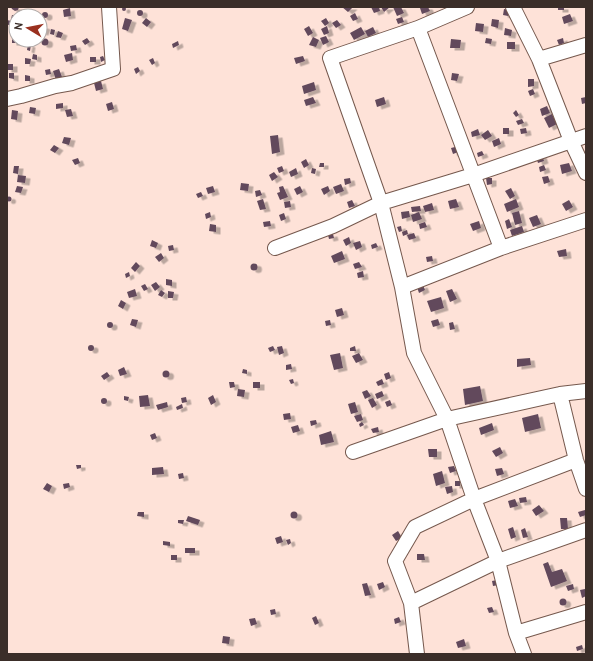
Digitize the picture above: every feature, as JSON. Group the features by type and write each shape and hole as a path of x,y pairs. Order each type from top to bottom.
{"street":[{"path":"7,99 72,83 113,69 109,7"},
{"path":"467,7 418,28 330,58 382,203 402,287 414,353 447,419 474,499 498,561 516,633 524,654"},
{"path":"513,7 539,59 571,141 586,173"},
{"path":"418,28 501,248"},
{"path":"539,59 586,45"},
{"path":"275,248 333,226 382,203 473,175 586,136"},
{"path":"402,287 501,248 586,220"},
{"path":"353,452 447,419 560,394 586,391"},
{"path":"560,394 576,460 586,488"},
{"path":"417,654 411,603 396,561 415,527 474,499 576,460"},
{"path":"411,603 498,561 586,530"},
{"path":"516,633 586,612"}],"building":[{"path":"122,7 126,7 126,11 122,11"},
{"path":"342,7 353,7 348,12"},
{"path":"371,7 379,7 380,11 374,13"},
{"path":"381,7 390,7 384,12"},
{"path":"393,7 401,7 404,13 397,16"},
{"path":"428,7 430,11 422,14 420,8"},
{"path":"558,7 564,7 564,10 558,10"},
{"path":"70,8 71,16 64,17 63,10"},
{"path":"504,9 509,10 508,16 503,15"},
{"path":"140,10 143,13 140,16 137,13"},
{"path":"355,13 358,19 353,21 350,16"},
{"path":"570,14 573,21 564,24 562,17"},
{"path":"402,17 404,22 398,24 396,19"},
{"path":"125,18 132,20 128,31 122,29"},
{"path":"146,18 151,22 147,27 142,23"},
{"path":"326,18 329,23 325,26 321,21"},
{"path":"492,19 499,20 498,28 491,26"},
{"path":"337,20 341,25 336,28 332,23"},
{"path":"476,23 484,24 483,32 475,31"},
{"path":"309,26 313,33 308,36 304,29"},
{"path":"327,26 329,33 324,35 321,29"},
{"path":"361,27 365,34 354,40 350,33"},
{"path":"373,27 376,33 368,37 365,31"},
{"path":"505,28 512,30 511,36 504,35"},
{"path":"51,29 55,30 54,35 50,34"},
{"path":"58,31 63,33 61,38 56,37"},
{"path":"326,36 329,42 323,45 320,38"},
{"path":"313,37 319,40 316,47 309,45"},
{"path":"87,38 90,42 85,45 82,41"},
{"path":"486,38 492,39 491,44 485,43"},
{"path":"563,38 564,43 559,45 557,40"},
{"path":"451,39 461,40 460,48 450,48"},
{"path":"178,41 179,45 173,48 172,44"},
{"path":"507,42 515,42 515,49 507,49"},
{"path":"76,45 77,50 71,51 70,46"},
{"path":"72,53 73,60 66,62 64,55"},
{"path":"33,54 37,55 37,60 32,59"},
{"path":"103,56 105,60 101,62 100,57"},
{"path":"303,56 305,61 296,64 294,58"},
{"path":"90,57 96,57 96,62 90,62"},
{"path":"25,58 31,59 30,64 25,64"},
{"path":"153,58 155,63 152,65 149,60"},
{"path":"7,64 13,64 13,70 7,70"},
{"path":"138,67 140,71 136,74 134,69"},
{"path":"50,69 51,74 46,75 45,70"},
{"path":"59,69 62,77 56,80 53,71"},
{"path":"9,73 14,73 14,79 9,78"},
{"path":"452,73 459,74 457,81 451,80"},
{"path":"25,75 30,76 30,81 25,81"},
{"path":"528,79 534,79 534,86 528,87"},
{"path":"101,81 103,89 96,91 94,83"},
{"path":"314,82 316,90 304,94 302,86"},
{"path":"533,89 535,94 530,96 528,91"},
{"path":"313,97 316,103 306,106 304,100"},
{"path":"384,97 386,104 377,107 375,100"},
{"path":"586,97 586,103 582,104 581,98"},
{"path":"112,102 114,109 108,111 106,104"},
{"path":"63,103 63,108 56,109 56,104"},
{"path":"547,106 550,113 542,116 540,109"},
{"path":"30,107 36,108 35,114 29,113"},
{"path":"71,109 73,116 67,117 65,110"},
{"path":"12,110 18,111 17,120 11,119"},
{"path":"516,110 519,115 516,117 513,113"},
{"path":"552,114 557,124 549,128 544,118"},
{"path":"522,119 524,123 518,125 516,121"},
{"path":"503,128 509,128 509,134 503,134"},
{"path":"526,128 527,133 521,134 520,129"},
{"path":"478,129 480,135 472,137 471,132"},
{"path":"488,130 492,136 485,140 481,135"},
{"path":"278,135 280,152 272,154 270,136"},
{"path":"64,137 71,138 69,145 62,143"},
{"path":"499,138 501,144 494,147 492,141"},
{"path":"54,145 59,148 55,153 50,150"},
{"path":"459,146 461,151 453,154 451,148"},
{"path":"482,151 484,155 478,157 477,153"},
{"path":"542,155 544,161 538,163 536,157"},
{"path":"78,158 80,163 75,165 72,160"},
{"path":"306,159 309,165 304,168 301,162"},
{"path":"320,163 324,163 324,167 319,167"},
{"path":"569,163 572,171 562,174 560,165"},
{"path":"544,165 546,170 540,172 539,167"},
{"path":"14,166 19,166 18,174 13,173"},
{"path":"282,166 284,171 279,173 277,168"},
{"path":"296,168 298,174 291,177 289,172"},
{"path":"312,168 316,169 315,174 311,173"},
{"path":"274,172 278,177 272,181 269,175"},
{"path":"18,175 26,176 25,183 17,182"},
{"path":"548,176 550,182 544,184 542,177"},
{"path":"350,178 351,183 345,185 344,179"},
{"path":"486,178 492,178 492,184 487,185"},
{"path":"241,183 249,184 248,191 240,190"},
{"path":"341,184 344,191 336,194 333,187"},
{"path":"17,186 23,187 21,193 15,192"},
{"path":"213,186 215,192 208,194 206,188"},
{"path":"283,186 288,197 280,200 277,193 280,192 279,187"},
{"path":"300,186 303,192 297,195 294,189"},
{"path":"328,186 330,191 324,195 321,189"},
{"path":"511,188 515,196 510,199 505,191"},
{"path":"260,190 262,195 256,197 255,191"},
{"path":"201,192 203,196 198,198 196,194"},
{"path":"9,196 12,199 9,202 6,199"},
{"path":"263,199 266,209 260,210 257,201"},
{"path":"456,199 459,207 450,209 448,201"},
{"path":"516,199 519,207 507,212 504,204"},
{"path":"352,200 355,206 349,208 347,202"},
{"path":"569,200 573,207 566,211 562,204"},
{"path":"290,201 291,207 285,208 284,202"},
{"path":"432,203 434,210 425,212 423,206"},
{"path":"420,206 421,211 412,212 411,207"},
{"path":"409,211 410,217 402,219 401,212"},
{"path":"519,211 522,223 515,225 512,213"},
{"path":"210,212 211,217 206,219 205,214"},
{"path":"419,212 422,219 413,222 411,215"},
{"path":"284,213 286,219 281,221 279,215"},
{"path":"537,215 541,224 533,227 529,218"},
{"path":"509,219 512,227 507,229 505,221"},
{"path":"270,221 271,226 264,227 263,222"},
{"path":"479,221 481,228 473,231 470,224"},
{"path":"425,222 427,227 420,229 419,224"},
{"path":"210,224 216,225 216,232 209,231"},
{"path":"401,226 402,231 399,232 397,227"},
{"path":"522,226 524,232 512,236 510,230"},
{"path":"407,230 408,234 403,236 402,232"},
{"path":"414,233 416,238 409,240 407,235"},
{"path":"333,234 334,238 329,239 328,235"},
{"path":"349,237 351,243 346,246 343,240"},
{"path":"152,240 158,243 156,248 150,246"},
{"path":"360,241 362,247 356,250 353,243"},
{"path":"376,243 378,247 372,249 371,245"},
{"path":"173,245 174,250 169,251 168,246"},
{"path":"566,249 567,256 559,257 557,251"},
{"path":"342,251 345,259 334,263 331,256"},
{"path":"161,253 164,258 159,262 155,257"},
{"path":"432,256 433,261 427,262 426,257"},
{"path":"136,262 140,266 135,272 131,268"},
{"path":"359,262 362,267 355,269 353,264"},
{"path":"254,263 257,264 257,270 254,271 251,270 250,267 251,264"},
{"path":"363,271 364,277 358,278 357,273"},
{"path":"129,272 130,276 126,278 125,274"},
{"path":"166,279 172,280 172,286 166,285"},
{"path":"156,282 160,287 155,291 151,285"},
{"path":"145,284 148,289 144,291 141,286"},
{"path":"423,285 425,290 419,293 417,287"},
{"path":"135,289 137,296 129,298 127,292"},
{"path":"452,289 457,299 450,302 446,291"},
{"path":"161,290 165,293 162,297 158,295"},
{"path":"168,291 174,292 173,298 168,298"},
{"path":"441,297 444,308 431,312 427,301"},
{"path":"121,300 126,303 123,309 118,306"},
{"path":"342,308 344,315 337,317 335,310"},
{"path":"132,319 138,320 136,327 130,325"},
{"path":"438,319 440,325 433,327 431,321"},
{"path":"330,320 331,325 326,326 325,321"},
{"path":"110,322 113,325 110,328 107,325"},
{"path":"453,322 455,329 450,330 449,323"},
{"path":"91,345 94,348 91,351 88,348"},
{"path":"273,346 275,350 270,352 268,348"},
{"path":"282,346 284,353 279,355 277,347"},
{"path":"355,346 356,351 350,351 350,348"},
{"path":"340,353 343,368 334,370 330,355"},
{"path":"359,353 363,360 356,363 352,356"},
{"path":"530,358 531,365 517,367 517,359"},
{"path":"291,364 292,369 286,370 286,365"},
{"path":"124,367 127,374 120,376 118,370"},
{"path":"243,369 247,370 247,374 242,373"},
{"path":"166,371 169,374 166,377 163,374"},
{"path":"107,372 110,376 104,380 101,376"},
{"path":"389,372 391,378 386,380 384,374"},
{"path":"293,379 294,383 291,384 289,380"},
{"path":"382,379 384,384 378,386 376,382"},
{"path":"229,382 234,382 235,387 230,388"},
{"path":"253,382 260,382 260,388 253,388"},
{"path":"480,386 483,401 465,405 463,389"},
{"path":"238,389 245,390 244,397 237,396"},
{"path":"367,390 371,396 365,399 362,392"},
{"path":"382,391 384,396 377,399 375,394"},
{"path":"148,395 150,406 140,407 139,396"},
{"path":"213,395 216,402 211,405 208,398"},
{"path":"124,396 129,397 128,401 124,400"},
{"path":"186,397 187,402 182,403 181,398"},
{"path":"104,398 107,401 104,404 101,401"},
{"path":"373,398 377,405 372,408 368,400"},
{"path":"390,400 392,405 387,407 385,402"},
{"path":"167,402 168,407 158,410 156,405"},
{"path":"355,402 358,412 351,414 348,404"},
{"path":"182,404 183,408 177,410 176,407"},
{"path":"290,413 291,419 284,420 283,414"},
{"path":"361,414 363,420 357,422 354,416"},
{"path":"538,414 541,428 525,432 522,418"},
{"path":"316,420 317,424 311,426 310,421"},
{"path":"362,422 364,425 360,427 359,424"},
{"path":"492,423 494,430 481,435 479,428"},
{"path":"298,425 300,431 293,433 291,427"},
{"path":"378,427 379,432 373,433 371,429"},
{"path":"331,431 334,442 321,445 319,435"},
{"path":"155,433 157,438 152,440 150,435"},
{"path":"500,447 503,453 496,457 492,451"},
{"path":"428,449 437,449 437,457 429,457"},
{"path":"76,465 81,465 81,468 77,469"},
{"path":"454,466 456,471 450,473 448,467"},
{"path":"163,467 164,474 152,475 152,468"},
{"path":"502,468 504,474 497,476 495,469"},
{"path":"442,471 445,483 436,486 433,474"},
{"path":"183,473 184,478 179,479 178,474"},
{"path":"455,481 460,481 460,486 455,486"},
{"path":"47,483 52,486 49,492 43,489"},
{"path":"69,483 70,487 64,489 63,484"},
{"path":"452,486 453,492 447,494 445,487"},
{"path":"526,497 527,502 520,503 519,498"},
{"path":"515,499 518,506 510,508 508,501"},
{"path":"539,505 544,511 536,516 532,510"},
{"path":"585,510 586,515 580,517 578,512"},
{"path":"294,511 297,512 297,518 294,519 291,518 290,515 291,512"},
{"path":"138,512 144,512 144,517 137,516"},
{"path":"188,516 200,520 198,525 186,521"},
{"path":"560,518 567,518 568,529 561,529"},
{"path":"178,520 184,520 183,524 178,523"},
{"path":"513,527 516,537 511,539 508,529"},
{"path":"525,528 528,537 523,538 521,530"},
{"path":"398,531 402,538 396,541 392,535"},
{"path":"281,536 283,542 277,544 275,538"},
{"path":"290,539 291,543 288,545 286,540"},
{"path":"163,541 170,542 170,546 163,545"},
{"path":"185,548 195,548 195,553 185,553"},
{"path":"417,554 424,554 425,560 417,560"},
{"path":"171,555 177,555 177,560 171,560"},
{"path":"548,562 552,572 562,569 567,581 551,587 543,564"},
{"path":"497,580 499,585 493,586 492,581"},
{"path":"383,582 385,587 379,590 377,584"},
{"path":"367,583 371,595 365,596 362,584"},
{"path":"573,584 574,589 568,591 566,586"},
{"path":"585,589 586,596 582,598 580,590"},
{"path":"563,598 566,599 566,605 563,606 560,605 559,602 560,599"},
{"path":"492,607 494,612 489,613 487,608"},
{"path":"275,609 276,614 271,615 270,610"},
{"path":"316,616 319,623 315,625 312,618"},
{"path":"399,617 401,622 395,624 394,619"},
{"path":"255,618 257,624 251,626 249,619"},
{"path":"223,636 230,637 229,644 222,643"},
{"path":"464,639 466,646 458,648 456,642"},
{"path":"582,645 583,649 577,651 576,647"}]}
